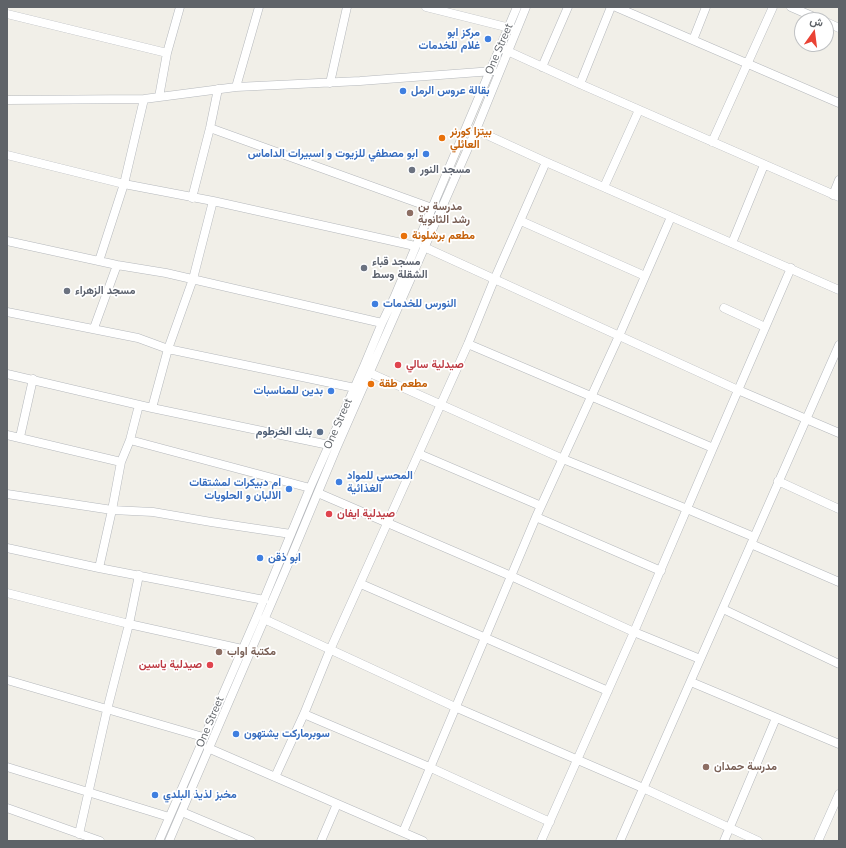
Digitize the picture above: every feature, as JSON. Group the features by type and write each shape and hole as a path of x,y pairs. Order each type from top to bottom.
{"street":[{"path":"159,97 167,53 180,7"},
{"path":"236,87 258,7"},
{"path":"330,83 347,7"},
{"path":"426,7 512,28"},
{"name":"One Street","path":"159,841 382,323 398,300 415,269 476,130 500,70 504,49 512,28 517,7"},
{"name":"One Street","path":"512,28 526,7"},
{"path":"542,67 568,7"},
{"path":"580,84 611,7"},
{"path":"616,7 839,103"},
{"path":"693,40 706,7"},
{"path":"712,142 773,7"},
{"path":"791,7 803,12"},
{"path":"7,14 167,53"},
{"path":"504,49 580,84 836,196 839,180"},
{"name":"One Street","path":"169,841 370,373 398,300 407,265 415,246 490,71 504,49"},
{"path":"7,100 144,99 236,87 330,83 500,70"},
{"path":"192,198 210,128 218,89"},
{"path":"99,261 124,184 144,99"},
{"path":"604,187 639,110"},
{"path":"210,128 432,208"},
{"path":"476,130 839,290"},
{"path":"7,155 124,184 213,201 415,246"},
{"path":"275,777 304,714 330,650 468,344 494,280 546,162"},
{"path":"732,243 764,165"},
{"path":"152,408 168,349 193,279 213,201"},
{"path":"403,832 429,767 486,638 536,517 646,276 671,217"},
{"path":"521,221 646,276"},
{"path":"7,242 116,265 193,279 382,323"},
{"path":"424,247 738,390 807,418 839,433"},
{"path":"94,328 116,265"},
{"path":"407,265 415,269"},
{"path":"541,841 661,571 712,448 791,268"},
{"path":"724,308 765,327"},
{"path":"7,312 94,328 138,338 168,349 355,388"},
{"path":"468,344 712,448"},
{"path":"620,841 778,482 807,418 836,360 839,345"},
{"path":"370,373 563,460 687,509 839,582"},
{"path":"7,374 152,408 329,445"},
{"path":"20,437 33,379"},
{"path":"99,568 121,462 130,440 139,405"},
{"path":"7,435 121,462"},
{"path":"130,440 310,488"},
{"path":"419,454 541,506"},
{"path":"778,482 839,509"},
{"path":"318,493 511,576 634,632 700,660"},
{"path":"7,494 112,510 153,512 291,534"},
{"path":"536,517 661,571"},
{"path":"7,548 99,568 264,600"},
{"path":"281,558 289,562"},
{"path":"79,834 107,710 129,624 139,575"},
{"path":"361,584 608,691"},
{"path":"7,593 129,624 242,648"},
{"path":"723,609 839,664"},
{"path":"264,619 455,707 643,788 758,841"},
{"path":"7,680 203,738"},
{"path":"691,682 839,744"},
{"path":"304,714 429,767 550,822"},
{"path":"724,841 776,718"},
{"path":"208,748 423,841"},
{"path":"7,767 169,817"},
{"path":"818,841 836,808 839,794"},
{"path":"321,841 337,804"},
{"path":"7,808 100,841"},
{"path":"182,812 251,841"}],"place":[{"name":"مركز ابو غلام للخدمات","path":"488,39"},
{"name":"بقالة عروس الرمل","path":"403,91"},
{"name":"بيتزا كورنر العائلي","path":"442,138"},
{"name":"ابو مصطفي للزيوت و اسبيرات الداماس","path":"426,154"},
{"name":"مسجد النور","path":"412,170"},
{"name":"مدرسة بن رشد الثانوية","path":"410,213"},
{"name":"مطعم برشلونة","path":"404,236"},
{"name":"مسجد قباء الشقلة وسط","path":"364,268"},
{"name":"مسجد الزهراء","path":"67,291"},
{"name":"النورس للخدمات","path":"375,304"},
{"name":"صيدلية سالي","path":"398,365"},
{"name":"مطعم طقة","path":"371,384"},
{"name":"بدين للمناسبات","path":"331,391"},
{"name":"بنك الخرطوم","path":"320,432"},
{"name":"المحسي للمواد الغذائية","path":"339,482"},
{"name":"ام دبيكرات لمشتقات الالبان و الحلويات","path":"289,489"},
{"name":"صيدلية ايفان","path":"329,514"},
{"name":"ابو ذقن","path":"260,558"},
{"name":"مكتبة اواب","path":"219,652"},
{"name":"صيدلية ياسين","path":"210,665"},
{"name":"سوبرماركت يشتهون","path":"236,734"},
{"name":"مدرسة حمدان","path":"706,767"},
{"name":"مخبز لذيذ البلدي","path":"155,795"}]}
